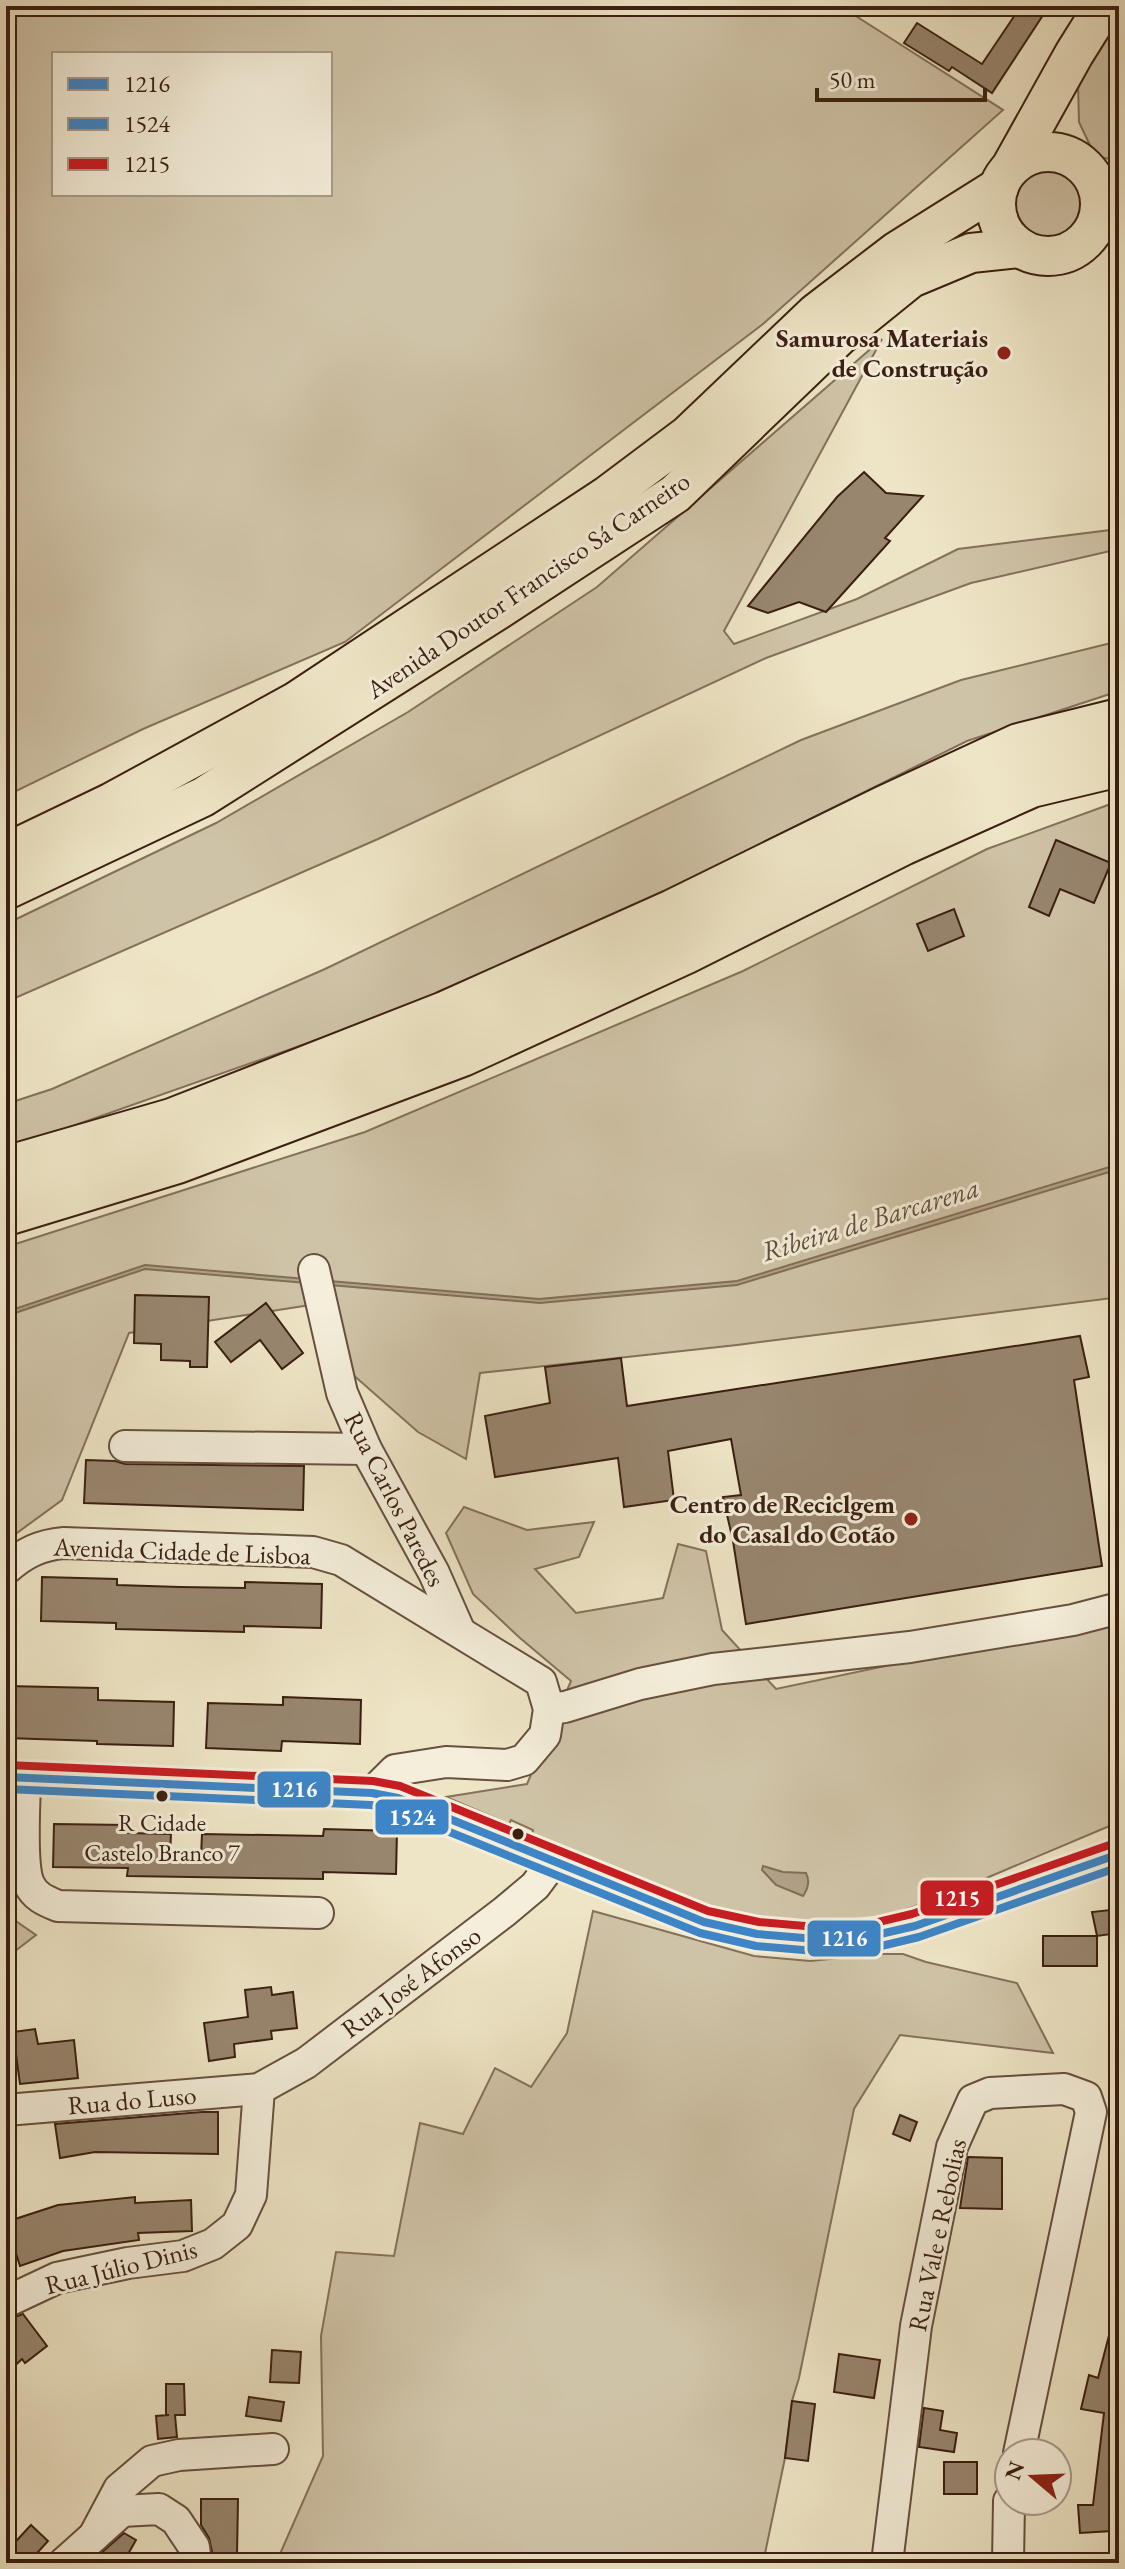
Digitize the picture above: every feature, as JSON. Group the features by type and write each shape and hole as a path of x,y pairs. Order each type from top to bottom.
{"highway":[{"path":"6,1169 172,1121 445,1014 673,912 1019,746 1119,721"},
{"path":"6,1213 177,1161 462,1054 684,952 902,843 1031,785 1119,764"}],"main road":[{"path":"1074,54 1064,84 1068,141 1096,171 1100,209 1095,226 1102,234 1071,251 1054,256 1037,255 1020,248 1007,236 999,221 996,204 1005,177 1074,54 1104,6"},
{"path":"1005,177 1025,156 1042,151 1060,153 1096,171"},
{"name":"Avenida Doutor Francisco Sá Carneiro","path":"6,853 112,802 295,702 608,495 688,435 816,313 897,251 1005,177"},
{"name":"Avenida Doutor Francisco Sá Carneiro","path":"6,890 203,797 675,494 838,337 911,278 971,253 1020,248"}],"street":[{"name":"Rua Carlos Paredes","path":"314,1270 342,1393 366,1449 434,1573 460,1632"},
{"path":"125,1446 366,1449"},
{"name":"Avenida Cidade de Lisboa","path":"6,1569 19,1557 43,1545 64,1543 313,1552 341,1560 541,1682 557,1708"},
{"path":"385,1796 395,1770 446,1762 507,1765 524,1760 545,1735 557,1708 640,1684 713,1669 910,1647 1073,1620 1119,1608"},
{"path":"318,1913 58,1906 40,1899 29,1883 25,1866 15,1777 385,1796 704,1922 757,1934 828,1940 876,1935 915,1926 1119,1854"},
{"name":"Rua José Afonso","path":"259,2089 306,2063 504,1912 535,1886 553,1862"},
{"name":"Rua do Luso","path":"6,2110 259,2089"},
{"name":"Rua Júlio Dinis","path":"6,2302 57,2278 128,2263 183,2256 213,2244 237,2225 251,2195 259,2089"},
{"name":"Rua Vale e Rebolias","path":"887,2563 916,2326 952,2147 973,2100 990,2093 1064,2089 1086,2097 1091,2112 1022,2437"},
{"path":"94,2536 119,2489 152,2461 179,2455 273,2449"},
{"path":"64,2563 122,2511 159,2509 176,2520 194,2547 196,2563"},
{"path":"1008,2563 1009,2517"}],"shaded area":[{"path":"6,6 851,6 848,11 1003,110 763,324 345,642 143,729 6,796"},
{"path":"1119,6 1119,161 1095,156 1079,122 1078,84"},
{"path":"1038,167 1052,167 1066,173 1076,183 1082,204 1076,225 1066,235 1052,241 1038,241 1024,235 1014,225 1008,211 1008,197 1014,183 1024,173"},
{"path":"882,339 724,631 734,644 857,599 958,549 1119,529 1119,549 971,583 766,658 378,839 6,1002 6,924 216,823 408,712 597,587"},
{"path":"1119,641 1119,691 967,741 486,980 33,1140 6,1146 6,1104 52,1089 325,969 801,740 961,680"},
{"path":"1119,801 1119,1345 1112,1298 737,1345 480,1373 466,1459 418,1432 326,1351 317,1304 129,1333 62,1500 6,1541 6,1247 365,1132 743,971 987,849"},
{"path":"1119,1164 1119,1169 737,1285 540,1303 145,1269 6,1316 6,1312 145,1265 539,1299 737,1281"},
{"path":"464,1507 527,1530 594,1522 579,1557 535,1569 576,1613 663,1598 678,1544 706,1551 722,1630 776,1689 1119,1617 1119,1822 894,1914 843,1923 803,1924 751,1919 716,1911 532,1834 533,1830 511,1820 509,1824 446,1797 527,1784 571,1681 473,1594 446,1533"},
{"path":"763,1866 783,1872 806,1873 808,1885 803,1896 776,1885 762,1870"},
{"path":"6,1907 10,1917 36,1935 6,1958"},
{"path":"593,1911 754,1956 810,1961 903,1954 1017,1983 1053,2053 900,2035 854,2109 792,2401 785,2458 763,2563 276,2563 323,2456 321,2336 336,2252 394,2256 420,2123 463,2134 495,2068 531,2087 567,2033"}],"building":[{"path":"1021,6 1049,6 992,93 952,67 949,71 904,43 917,23 982,64"},
{"path":"864,472 886,493 923,496 885,538 890,541 826,612 799,602 768,613 748,606 837,497"},
{"path":"1056,840 1111,863 1094,903 1060,889 1049,916 1029,907"},
{"path":"954,909 964,936 928,951 917,924"},
{"path":"135,1295 209,1297 207,1367 190,1367 190,1361 161,1360 161,1344 134,1343"},
{"path":"266,1303 303,1353 282,1369 260,1340 231,1362 215,1342"},
{"path":"1080,1336 1089,1377 1074,1380 1102,1566 746,1624 723,1497 741,1495 731,1439 668,1451 674,1500 624,1507 618,1458 495,1477 485,1416 550,1403 545,1367 621,1358 627,1406"},
{"path":"86,1460 125,1464 304,1466 303,1510 84,1503"},
{"path":"42,1577 117,1579 117,1585 180,1587 245,1588 245,1582 322,1584 321,1628 244,1626 244,1632 116,1629 116,1623 41,1621"},
{"path":"6,1686 98,1688 98,1700 174,1702 173,1746 6,1738"},
{"path":"283,1697 361,1700 360,1744 282,1741 281,1751 206,1748 208,1703 283,1705"},
{"path":"54,1824 128,1825 128,1833 171,1834 170,1855 201,1856 202,1834 323,1836 324,1829 397,1831 396,1874 323,1872 323,1879 127,1876 128,1868 53,1867"},
{"path":"1119,1909 1119,1933 1097,1936 1092,1912"},
{"path":"1043,1936 1097,1936 1097,1966 1043,1966"},
{"path":"271,1987 272,1995 293,1992 297,2028 271,2031 272,2039 234,2044 235,2057 209,2061 204,2023 248,2017 245,1990"},
{"path":"35,2029 38,2044 74,2040 78,2078 20,2084 13,2032"},
{"path":"218,2112 218,2154 95,2152 60,2158 55,2124"},
{"path":"900,2115 917,2122 910,2141 893,2134"},
{"path":"968,2157 1002,2158 1002,2209 960,2208"},
{"path":"135,2197 135,2203 191,2200 192,2231 138,2233 139,2240 63,2251 20,2266 6,2222 58,2205"},
{"path":"23,2314 47,2346 25,2363 22,2359 6,2374 6,2320"},
{"path":"1113,2320 1119,2321 1119,2482 1112,2531 1080,2533 1078,2505 1093,2505 1104,2413 1081,2409 1089,2375 1098,2378"},
{"path":"272,2350 301,2352 299,2383 270,2382"},
{"path":"839,2354 880,2360 874,2398 834,2392"},
{"path":"166,2384 184,2384 185,2415 175,2415 177,2437 158,2439 156,2416 169,2415 166,2415"},
{"path":"249,2397 284,2402 281,2421 246,2416"},
{"path":"792,2401 815,2404 808,2461 785,2458"},
{"path":"924,2408 943,2411 940,2430 957,2433 954,2452 919,2447"},
{"path":"944,2462 977,2462 977,2494 944,2494"},
{"path":"201,2499 238,2499 237,2556 213,2556 209,2538 201,2525"},
{"path":"31,2525 48,2541 28,2563 6,2563 6,2552"},
{"path":"124,2533 136,2540 123,2563 96,2563 100,2554"}],"transit line":[{"name":"1215","path":"7,1765 373,1781 400,1786 708,1911 759,1922 828,1928 874,1923 912,1914 1115,1843"},
{"name":"1216","path":"6,1777 372,1793 398,1798 704,1922 757,1934 828,1940 876,1935 915,1926 1119,1854"},
{"name":"1524","path":"6,1789 371,1805 395,1810 700,1933 756,1946 827,1952 877,1947 919,1937 1119,1867"}],"place":[{"name":"Samurosa Materiais de Construção","path":"1004,353"},
{"name":"Centro de Reciclgem do Casal do Cotão","path":"911,1519"},
{"name":"R Cidade Castelo Branco 7","path":"162,1796"}],"water label":[{"name":"Ribeira de Barcarena","path":"870,1219"}]}
